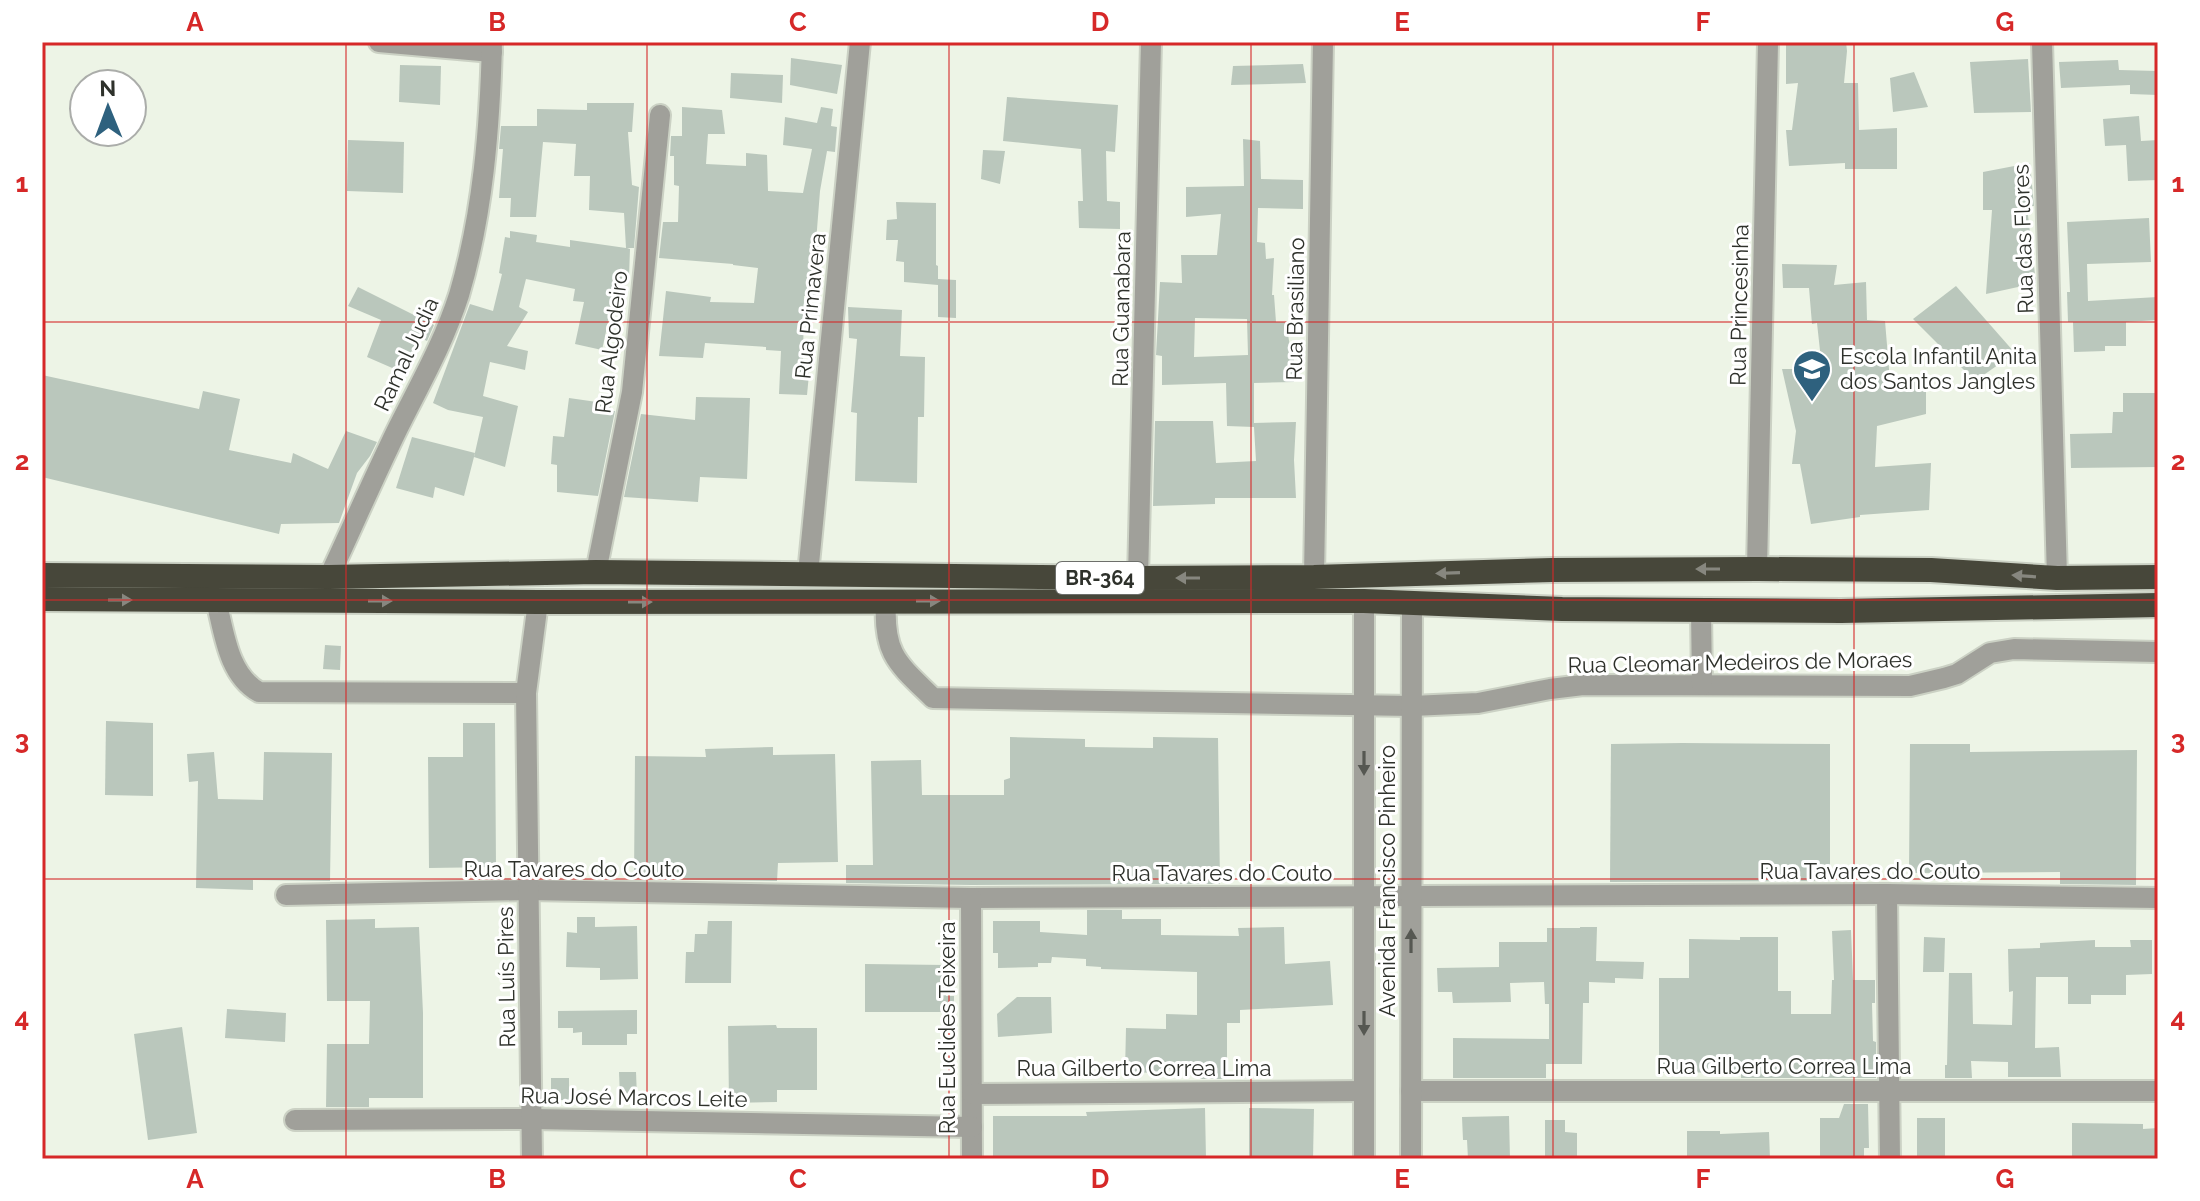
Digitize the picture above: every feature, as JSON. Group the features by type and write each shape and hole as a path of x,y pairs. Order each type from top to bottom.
{"highway":[{"name":"BR-364","path":"42,575 329,577 596,572 1138,578 1566,570 1845,569 1931,570 2057,578 2158,577"},
{"path":"1841,611 1854,594 1854,584 1845,569"},
{"path":"1562,609 1555,591 1556,583 1566,570"},
{"name":"BR-364","path":"42,599 1364,601 1562,609 1841,611 2158,605"}],"street":[{"path":"379,42 492,47"},
{"name":"Rua Primavera","path":"808,574 860,42"},
{"name":"Rua Guanabara","path":"1138,578 1151,42"},
{"name":"Rua Brasiliano","path":"1314,577 1323,42"},
{"name":"Rua Princesinha","path":"1757,569 1768,42"},
{"name":"Rua das Flores","path":"2042,42 2057,578"},
{"name":"Ramal Judia","path":"329,577 445,333 459,295 476,226 483,175 492,47"},
{"name":"Rua Algodeiro","path":"596,572 632,392 660,115"},
{"path":"216,600 229,653 248,686 259,692 526,693"},
{"name":"Rua Cleomar Medeiros de Moraes","path":"886,601 889,647 903,669 933,698 1412,706 1478,703 1583,685 1910,686 1957,674 1990,653 2014,649 2158,652"},
{"name":"Avenida Francisco Pinheiro","path":"1364,601 1364,1159"},
{"name":"Rua Luís Pires","path":"532,1159 526,693 538,602"},
{"name":"Avenida Francisco Pinheiro","path":"1411,1159 1412,602"},
{"path":"1701,610 1702,685"},
{"name":"Rua Tavares do Couto","path":"286,895 528,890 971,898 1887,894 2158,898"},
{"path":"1887,894 1890,1159"},
{"name":"Rua Euclides Teixeira","path":"971,898 972,1159"},
{"name":"Rua Gilberto Correa Lima","path":"972,1094 1364,1091"},
{"name":"Rua Gilberto Correa Lima","path":"1411,1091 2158,1091"},
{"name":"Rua José Marcos Leite","path":"295,1120 533,1119 972,1127"}],"building":[{"path":"1786,42 1846,42 1844,83 1858,83 1859,130 1897,128 1897,169 1845,169 1845,163 1789,166 1786,130 1792,130 1798,83 1786,84"},
{"path":"791,58 842,65 837,94 790,85"},
{"path":"2028,59 2031,112 1974,113 1970,62"},
{"path":"2118,60 2119,70 2158,71 2158,95 2130,94 2130,85 2061,88 2059,62"},
{"path":"1303,64 1306,83 1231,85 1233,66"},
{"path":"400,65 441,66 440,105 399,102"},
{"path":"1914,72 1928,107 1893,112 1890,78"},
{"path":"731,73 783,75 782,103 730,98"},
{"path":"1007,97 1118,105 1115,152 1106,151 1107,201 1120,202 1120,229 1079,228 1078,201 1083,201 1081,149 1003,141"},
{"path":"587,103 634,103 632,132 628,132 632,185 639,187 634,248 627,248 630,249 629,277 622,276 622,305 612,304 602,350 575,344 584,302 573,301 575,289 526,279 519,307 528,312 507,346 528,351 525,370 490,362 483,396 518,406 505,467 474,457 483,417 448,410 433,403 470,304 493,311 502,274 499,273 505,237 510,238 510,231 537,235 536,242 570,247 570,240 626,248 624,213 589,210 590,176 574,176 576,144 543,142 536,217 510,217 511,198 499,198 503,149 499,149 501,126 537,126 537,109 587,110"},
{"path":"682,107 722,110 725,134 708,134 706,164 746,166 746,153 767,155 768,191 803,193 812,149 783,145 785,117 817,123 821,107 833,109 831,126 837,127 835,152 827,151 820,191 816,296 804,296 803,363 810,364 807,395 779,394 781,351 766,350 766,347 705,343 703,358 659,356 666,291 711,297 710,302 754,303 758,268 659,258 663,222 678,222 679,186 674,185 674,156 670,156 671,136 682,136"},
{"path":"2139,116 2141,141 2158,140 2158,180 2128,181 2126,145 2105,146 2103,119"},
{"path":"1243,139 1260,141 1261,179 1303,180 1303,209 1258,208 1257,242 1265,243 1266,259 1274,258 1272,295 1276,322 1286,322 1291,353 1294,353 1294,382 1254,383 1254,423 1296,422 1296,498 1215,498 1215,504 1153,506 1155,421 1213,421 1216,463 1256,461 1254,427 1227,426 1226,383 1162,385 1162,356 1156,355 1160,282 1182,283 1181,255 1217,255 1221,214 1186,217 1186,187 1244,186","holes":["1195,318 1247,319 1248,355 1194,357"]},
{"path":"348,140 404,142 403,193 347,191"},
{"path":"983,150 1005,151 1000,184 981,179"},
{"path":"2030,163 2034,206 2027,207 2036,283 1986,294 1992,210 1983,210 1983,172"},
{"path":"896,202 936,203 938,285 904,282 904,262 896,261 898,240 886,240 887,220 897,219"},
{"path":"2149,218 2151,262 2087,264 2088,301 2158,297 2158,320 2126,322 2126,346 2105,346 2105,351 2074,352 2073,322 2068,322 2067,222"},
{"path":"1782,264 1837,265 1834,285 1866,282 1867,320 1885,321 1890,381 1926,379 1926,414 1877,426 1875,467 1931,463 1929,510 1860,515 1811,524 1800,464 1792,464 1796,431 1782,369 1822,369 1817,323 1812,324 1809,288 1783,288"},
{"path":"938,279 956,280 956,318 938,317"},
{"path":"1956,286 2015,353 1975,381 1913,319"},
{"path":"358,287 434,325 427,341 421,338 406,374 367,357 381,320 348,306"},
{"path":"848,307 902,310 900,356 925,357 924,417 918,417 917,483 855,481 857,413 851,412 857,339 849,338"},
{"path":"42,375 199,409 203,391 240,399 229,450 291,463 293,453 328,469 346,431 377,442 357,473 339,523 281,524 279,534 42,477"},
{"path":"2123,393 2158,393 2158,467 2071,468 2070,434 2112,433 2113,412 2123,412"},
{"path":"696,397 750,398 747,479 700,477 698,502 624,497 641,414 695,420"},
{"path":"569,398 611,404 610,411 615,411 598,496 557,492 557,465 551,464 553,436 564,437"},
{"path":"412,437 475,453 464,496 435,487 433,498 396,488"},
{"path":"325,645 341,646 340,670 323,669"},
{"path":"106,721 153,723 153,796 105,795"},
{"path":"463,723 495,723 496,867 429,868 428,757 463,757"},
{"path":"1010,737 1085,739 1085,747 1153,748 1153,737 1218,738 1220,884 846,883 846,865 873,865 871,761 921,760 922,795 1004,795 1004,780 1010,778"},
{"path":"1611,744 1830,744 1830,881 1610,882"},
{"path":"1910,744 1970,744 1970,752 2137,750 2136,885 2060,884 2060,872 1909,873"},
{"path":"773,747 773,755 835,754 838,862 778,863 777,881 634,879 635,756 706,757 705,749"},
{"path":"214,752 218,799 263,800 264,752 332,753 330,881 253,880 253,890 196,888 198,781 189,782 187,754"},
{"path":"1087,910 1122,910 1122,919 1161,919 1161,935 1239,936 1238,928 1284,927 1285,964 1330,961 1333,1005 1240,1010 1240,1023 1227,1023 1227,1079 1199,1079 1199,1069 1161,1069 1161,1073 1125,1072 1126,1028 1166,1029 1166,1014 1197,1015 1197,972 1101,969 1086,966 1086,959 1052,957 1051,963 1038,963 1038,967 998,968 998,953 993,953 993,921 1040,921 1040,932 1087,935"},
{"path":"577,917 595,917 595,927 637,926 638,979 600,980 600,968 566,967 567,932 577,933"},
{"path":"375,919 375,928 419,927 423,1098 369,1098 369,1107 326,1107 327,1044 369,1044 370,1001 327,1001 326,920"},
{"path":"708,921 732,921 731,983 685,983 686,952 694,952 695,934 707,934"},
{"path":"1597,927 1596,961 1644,962 1643,979 1615,978 1615,983 1589,982 1589,1003 1583,1003 1582,1064 1546,1064 1546,1078 1453,1078 1453,1038 1549,1039 1549,1004 1545,1004 1544,982 1510,983 1511,1002 1453,1003 1452,992 1438,992 1437,968 1499,967 1499,942 1547,942 1547,928"},
{"path":"1851,930 1853,980 1875,980 1875,1003 1872,1003 1876,1078 1741,1078 1741,1072 1659,1073 1659,978 1689,978 1689,939 1778,937 1778,991 1791,991 1791,1014 1831,1014 1834,980 1832,931"},
{"path":"1924,937 1945,938 1944,972 1923,972"},
{"path":"2095,940 2095,947 2131,947 2130,940 2152,940 2152,974 2126,975 2126,995 2091,995 2091,1004 2068,1004 2068,977 2036,977 2035,1048 2059,1047 2061,1077 2008,1077 2008,1062 1971,1061 1972,1078 1945,1078 1949,973 1972,973 1973,1024 2012,1025 2013,991 2009,992 2008,949 2040,948 2040,943"},
{"path":"865,964 946,965 946,996 954,996 954,1012 865,1012"},
{"path":"1017,997 1051,997 1052,1033 998,1037 997,1014"},
{"path":"227,1009 286,1013 285,1042 225,1038"},
{"path":"637,1010 637,1034 627,1034 627,1045 582,1045 582,1032 573,1033 573,1028 558,1028 558,1011"},
{"path":"776,1025 777,1028 817,1028 817,1090 777,1090 777,1102 729,1103 728,1026"},
{"path":"182,1027 197,1133 148,1140 134,1034"},
{"path":"619,1072 636,1072 637,1097 620,1098"},
{"path":"551,1078 569,1078 569,1100 551,1100"},
{"path":"1844,1104 1868,1104 1869,1148 1864,1148 1864,1159 1820,1159 1820,1118 1839,1118"},
{"path":"1205,1108 1206,1159 993,1159 993,1116 1087,1116 1086,1112"},
{"path":"1249,1108 1314,1109 1313,1159 1249,1159"},
{"path":"1509,1116 1510,1159 1468,1159 1462,1117"},
{"path":"1917,1118 1945,1118 1945,1156 1917,1156"},
{"path":"1545,1120 1565,1120 1565,1132 1577,1133 1577,1159 1545,1159"},
{"path":"2072,1123 2143,1124 2143,1129 2158,1128 2158,1159 2072,1159"},
{"path":"1687,1131 1720,1131 1720,1134 1769,1132 1770,1159 1687,1159"}],"place":[{"name":"Escola Infantil Anita dos Santos Jangles","path":"1812,403"}]}
